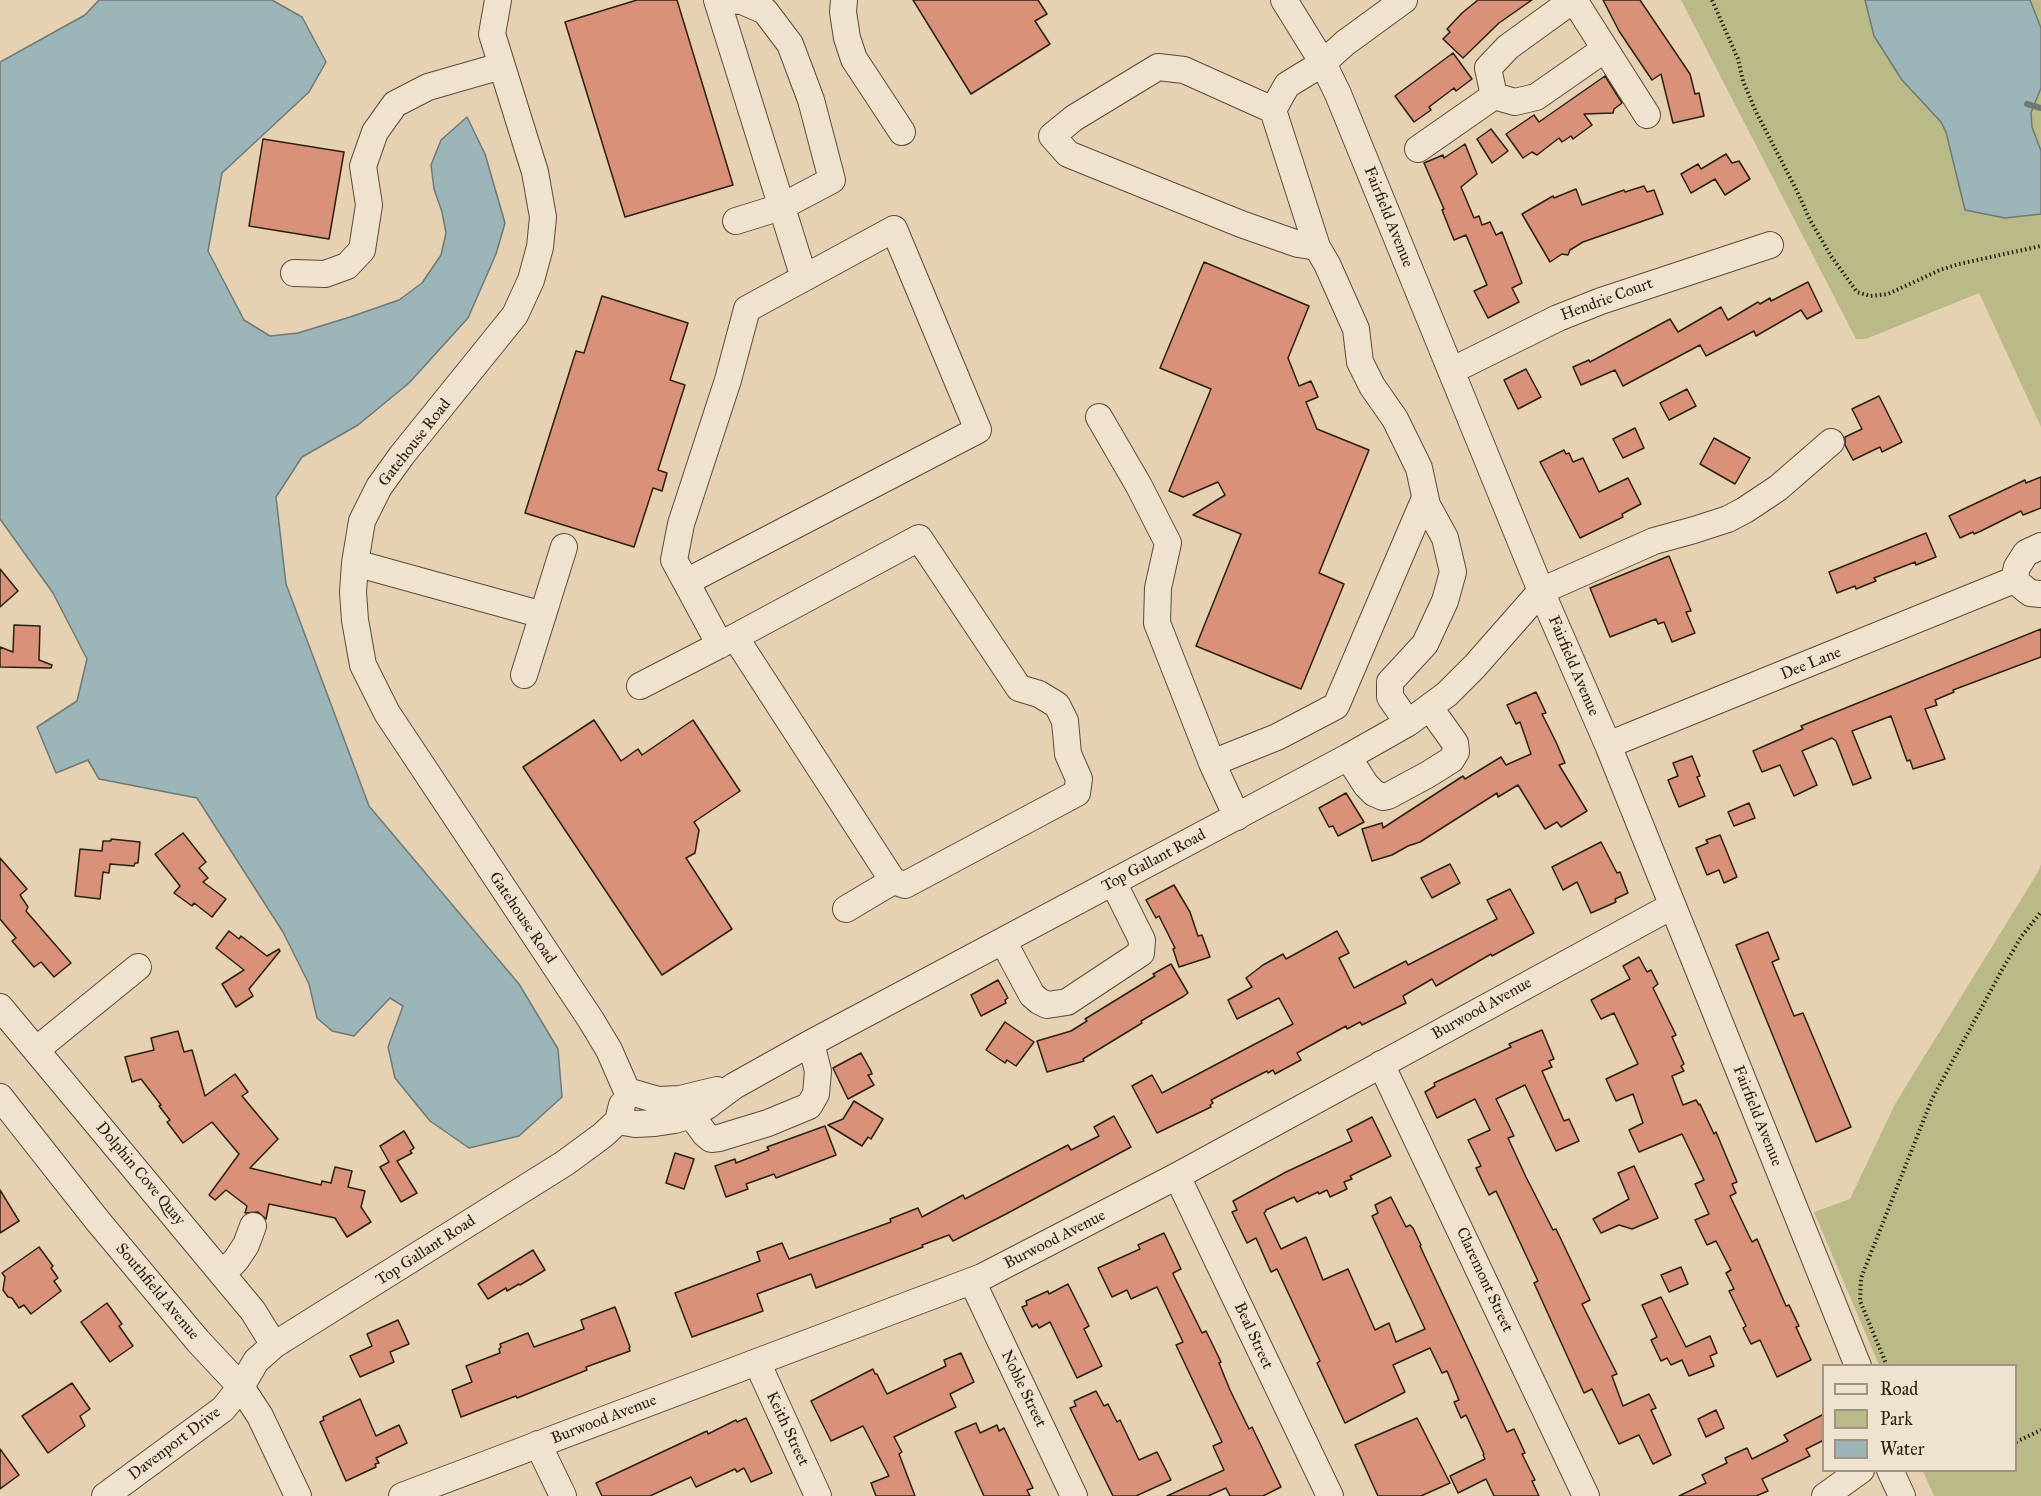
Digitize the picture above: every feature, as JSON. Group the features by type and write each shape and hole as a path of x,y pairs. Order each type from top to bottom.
{"street":[{"name":"Gatehouse Road","path":"498,0 492,34 535,172 543,216 540,247 531,280 515,315 402,455 379,487 362,521 353,592 356,629 363,665 372,686 415,758 591,1020 609,1050 627,1091"},
{"path":"736,221 781,207 832,180 812,100 790,44 765,11 742,1 718,0 781,207 804,278"},
{"path":"844,0 843,12 847,38 854,59 902,132"},
{"name":"Fairfield Avenue","path":"1284,0 1323,63 1338,94 1541,591 1608,745 1858,1364"},
{"path":"1404,0 1345,43 1323,63 1287,85 1273,110 1317,247 1356,329 1360,362 1372,386 1395,419 1419,468 1425,498 1445,538 1453,572 1445,601 1425,644 1390,682 1390,697 1408,723"},
{"path":"1494,96 1488,68 1508,47 1574,0 1647,115"},
{"path":"1494,96 1515,102 1536,97 1605,49"},
{"path":"294,273 325,274 347,266 362,250 369,205 363,166 375,132 395,104 428,87 501,66"},
{"path":"1273,110 1184,70 1158,67 1074,118 1052,136 1068,154 1241,224 1298,244 1317,247"},
{"path":"1418,150 1494,96"},
{"path":"640,686 728,641 919,538 1019,688 1039,694 1057,705 1065,721 1068,754 1079,779 1077,793 905,885 893,881 728,641 686,582 674,560 681,524 728,380 747,309 894,229 978,430 686,582"},
{"name":"Hendrie Court","path":"1451,371 1569,314 1770,244"},
{"path":"1099,417 1139,486 1168,543 1158,588 1157,623 1212,764 1237,817"},
{"path":"1541,591 1654,541 1706,526 1745,510 1778,488 1831,442"},
{"path":"1212,764 1277,737 1336,706 1425,498"},
{"path":"2041,546 2026,553 2014,580 2030,593 2041,594"},
{"path":"524,675 564,547"},
{"path":"355,563 543,615"},
{"name":"Dee Lane","path":"1608,745 2014,580"},
{"name":"Top Gallant Road","path":"241,1387 256,1361 274,1345 566,1163 618,1121 635,1124 655,1123 691,1115 734,1086 811,1043 1237,817 1408,723 1430,708 1475,666 1541,591"},
{"path":"1348,757 1366,784 1379,796 1388,796 1427,775 1452,760 1456,752 1455,743 1430,708"},
{"path":"846,909 893,881"},
{"path":"1003,941 1032,995 1047,1005 1067,1002 1141,953 1142,940 1113,882"},
{"name":"Burwood Avenue","path":"402,1496 972,1281 1177,1176 1672,906"},
{"path":"36,1050 138,967"},
{"name":"Dolphin Cove Quay","path":"0,1007 223,1273 253,1311 274,1345"},
{"path":"691,1115 705,1134 711,1138 719,1138 768,1123 809,1106 816,1094 818,1071 811,1043"},
{"name":"Claremont Street","path":"1381,1064 1586,1496"},
{"name":"Top Gallant Road","path":"627,1091 658,1100 680,1100 734,1086"},
{"path":"618,1121 627,1091"},
{"name":"Southfield Avenue","path":"2,1102 198,1341 241,1387 260,1416 298,1496"},
{"name":"Beal Street","path":"1177,1176 1330,1496"},
{"path":"223,1273 246,1245 253,1226"},
{"name":"Noble Street","path":"972,1281 1074,1496"},
{"name":"Keith Street","path":"757,1362 818,1496"},
{"name":"Davenport Drive","path":"105,1496 223,1409 241,1387"},
{"path":"538,1444 563,1496"},
{"path":"1825,1496 1858,1472"},
{"path":"1891,1472 1902,1496"}],"path":[{"path":"1712,0 1738,59 1743,81 1756,112 1810,220 1857,292 1870,296 1888,294 1959,264 2041,246"},
{"path":"1887,1364 1860,1301 1862,1278 1932,1099 2021,937 2041,912"},
{"path":"2017,1442 2041,1430"}],"green space":[{"path":"1681,0 2041,0 2041,427 1979,293 1866,339 1856,339"},
{"path":"2041,864 2041,1496 1934,1496 1923,1472 2017,1472 2017,1364 1879,1364 1814,1212 1850,1199 1895,1104"}],"water":[{"path":"99,0 272,0 302,17 326,62 309,92 222,173 208,251 244,320 270,336 298,333 399,300 422,283 441,255 446,233 434,189 431,165 441,140 467,117 485,154 505,223 496,254 468,318 409,383 358,425 302,457 276,497 286,584 369,806 519,984 558,1049 562,1097 519,1136 469,1148 430,1121 395,1078 388,1047 403,1006 390,998 354,1036 332,1031 317,1018 309,984 283,932 197,798 99,779 88,760 56,773 37,727 77,701 87,659 53,593 0,519 0,62 85,15"},
{"path":"1865,0 2030,0 2041,28 2041,88 2031,113 2032,127 2041,151 2041,214 2005,218 1965,210 1946,132 1941,122 1902,80 1874,36"}],"building":[{"path":"637,0 677,0 733,185 625,217 565,22"},
{"path":"913,0 1038,0 1047,14 1035,21 1050,44 971,94"},
{"path":"1478,0 1532,0 1499,23 1463,58 1443,39 1450,32 1447,29"},
{"path":"1603,0 1640,0 1690,74 1695,94 1699,93 1704,116 1673,123 1661,74 1652,80 1619,31"},
{"path":"1453,53 1472,79 1456,91 1454,88 1429,107 1431,110 1414,122 1395,96"},
{"path":"1605,76 1622,103 1614,109 1613,113 1584,114 1592,125 1573,139 1571,136 1562,142 1559,138 1537,155 1532,152 1523,158 1506,134 1534,115 1539,122"},
{"path":"1491,129 1508,151 1492,163 1477,139"},
{"path":"263,139 344,152 329,239 249,226"},
{"path":"1465,144 1477,174 1461,187 1474,218 1479,216 1482,225 1490,222 1496,235 1502,232 1522,283 1512,288 1519,302 1488,318 1474,291 1487,285 1466,235 1454,240 1442,210 1444,209 1424,163 1443,155 1444,158"},
{"path":"1726,154 1732,163 1739,161 1750,179 1725,195 1715,179 1691,193 1681,174 1698,164 1701,169"},
{"path":"1644,186 1647,192 1654,190 1663,214 1583,242 1570,250 1568,255 1562,254 1550,262 1522,214 1553,196 1554,198 1576,189 1582,205 1624,190 1625,192"},
{"path":"1204,262 1309,306 1288,358 1299,386 1311,381 1318,397 1306,402 1317,429 1369,450 1319,573 1344,584 1301,689 1196,646 1241,534 1193,515 1225,495 1218,482 1183,497 1169,491 1211,389 1160,368"},
{"path":"1808,282 1822,311 1807,319 1801,310 1756,336 1754,331 1706,356 1700,345 1623,386 1615,370 1581,385 1573,367 1589,360 1590,362 1670,319 1678,332 1721,307 1728,320 1758,302 1760,304 1770,298 1771,301"},
{"path":"602,296 688,323 670,380 685,385 658,470 667,473 662,491 653,488 634,547 525,513 576,351 584,353"},
{"path":"1526,369 1541,397 1518,409 1504,380"},
{"path":"1687,389 1696,406 1669,420 1660,403"},
{"path":"1879,396 1902,442 1882,452 1880,447 1853,460 1845,445 1845,437 1862,429 1852,409"},
{"path":"1635,428 1644,448 1623,458 1613,439"},
{"path":"1714,438 1750,458 1735,484 1700,464"},
{"path":"1564,450 1566,454 1569,453 1573,462 1583,458 1599,492 1628,478 1641,504 1622,514 1623,517 1580,538 1540,462"},
{"path":"2041,477 2041,508 2023,515 2021,511 1981,531 1960,538 1949,516 2025,480 2026,483"},
{"path":"1926,533 1936,557 1916,565 1915,562 1874,578 1876,581 1856,589 1855,586 1837,593 1829,572"},
{"path":"1669,556 1691,611 1686,612 1695,633 1672,642 1664,622 1658,624 1656,619 1610,637 1590,588"},
{"path":"0,569 18,591 0,607"},
{"path":"14,625 40,626 39,660 52,665 51,668 0,667 0,647 13,652"},
{"path":"2041,629 2041,657 1953,690 1954,692 1935,700 1937,705 1925,709 1945,759 1913,769 1910,760 1907,761 1891,716 1852,731 1871,778 1853,785 1836,741 1832,738 1802,751 1817,785 1794,796 1780,765 1762,772 1753,751 1803,729 1801,726"},
{"path":"1536,692 1546,713 1542,714 1565,763 1559,765 1587,811 1561,827 1557,822 1545,829 1518,785 1498,797 1497,793 1420,842 1372,861 1362,829 1382,823 1383,828 1463,776 1465,779 1501,757 1506,765 1531,754 1520,722 1516,724 1507,705"},
{"path":"594,720 621,761 638,749 642,755 693,720 740,791 694,822 699,830 695,853 686,858 732,929 662,975 523,767"},
{"path":"1692,756 1705,796 1679,807 1668,780 1678,776 1673,763"},
{"path":"1346,793 1364,822 1338,836 1333,826 1329,827 1319,808"},
{"path":"1749,803 1755,818 1734,826 1728,812"},
{"path":"183,833 206,862 199,868 208,878 203,882 226,899 212,917 194,903 192,906 174,893 180,886 155,854"},
{"path":"1720,835 1737,877 1724,883 1719,870 1707,875 1696,848 1708,843 1706,840"},
{"path":"111,839 140,842 138,863 134,866 110,864 109,873 103,872 100,899 75,896 80,849 102,851 103,841 111,841"},
{"path":"1601,842 1617,873 1620,872 1628,893 1615,899 1616,902 1591,913 1577,882 1563,890 1552,867"},
{"path":"0,858 27,889 20,895 28,907 26,911 71,963 54,977 41,962 34,967 12,941 16,938 0,919"},
{"path":"1450,864 1460,883 1432,898 1421,878"},
{"path":"1174,885 1190,912 1198,936 1202,935 1210,957 1179,967 1173,949 1175,948 1159,916 1156,918 1146,900"},
{"path":"1510,889 1534,933 1492,956 1491,954 1436,986 1432,979 1403,996 1406,1003 1362,1025 1360,1022 1347,1029 1346,1026 1297,1053 1301,1060 1275,1074 1273,1070 1268,1073 1267,1071 1211,1100 1213,1103 1211,1107 1157,1133 1132,1086 1152,1075 1162,1093 1293,1024 1279,998 1237,1019 1228,1000 1252,987 1246,978 1263,965 1283,954 1286,959 1337,931 1349,953 1339,958 1354,988 1406,961 1408,965 1497,919 1487,900"},
{"path":"229,931 239,939 241,936 267,956 279,949 280,951 249,989 253,996 236,1007 222,984 244,970 216,948"},
{"path":"1768,932 1779,959 1772,962 1794,1016 1803,1013 1851,1127 1816,1142 1736,945"},
{"path":"1639,957 1647,972 1651,970 1658,984 1653,988 1676,1035 1672,1037 1684,1064 1681,1066 1684,1071 1672,1076 1683,1105 1696,1100 1714,1134 1716,1132 1737,1182 1732,1184 1736,1193 1730,1196 1752,1242 1757,1239 1786,1306 1789,1305 1799,1326 1796,1327 1811,1360 1777,1377 1760,1340 1751,1344 1743,1328 1746,1326 1729,1291 1734,1289 1726,1273 1731,1270 1716,1241 1707,1245 1695,1220 1709,1214 1695,1184 1704,1180 1682,1134 1639,1152 1629,1130 1643,1123 1633,1094 1616,1101 1606,1079 1638,1064 1614,1013 1601,1019 1591,1000 1630,979 1623,966"},
{"path":"1171,964 1188,993 1141,1021 1142,1023 1083,1059 1084,1061 1047,1072 1037,1041 1071,1031 1087,1021 1085,1019"},
{"path":"998,980 1008,998 1005,1000 1006,1003 981,1016 971,995"},
{"path":"1005,1022 1034,1042 1016,1066 1007,1060 1005,1063 986,1050"},
{"path":"1542,1030 1554,1059 1549,1061 1552,1067 1542,1071 1564,1121 1569,1119 1579,1141 1556,1151 1525,1085 1496,1099 1514,1136 1508,1138 1526,1177 1553,1230 1556,1229 1590,1300 1582,1304 1617,1374 1612,1376 1623,1406 1649,1394 1656,1408 1651,1410 1671,1455 1653,1464 1639,1435 1619,1444 1592,1389 1584,1393 1534,1283 1538,1281 1496,1191 1489,1195 1476,1168 1481,1166 1468,1140 1490,1130 1475,1099 1437,1118 1425,1092 1435,1086 1434,1083 1511,1047 1509,1044"},
{"path":"178,1031 184,1052 192,1050 205,1096 235,1074 248,1092 242,1096 278,1139 250,1168 321,1185 322,1181 331,1183 335,1167 352,1171 348,1187 365,1191 361,1207 371,1222 347,1237 335,1218 269,1204 266,1219 258,1212 245,1213 247,1206 226,1190 215,1200 209,1195 239,1154 212,1122 183,1143 167,1122 170,1120 159,1106 161,1105 141,1079 132,1082 125,1057 154,1050 151,1038"},
{"path":"861,1053 871,1071 872,1074 868,1075 874,1085 848,1099 833,1068"},
{"path":"854,1101 883,1119 871,1139 868,1137 862,1146 828,1125 843,1119"},
{"path":"1114,1116 1131,1147 1006,1214 953,1241 949,1235 816,1288 811,1274 757,1294 763,1311 692,1337 675,1293 760,1261 757,1252 782,1243 789,1259 891,1222 890,1219 918,1208 922,1217 963,1195 965,1199 1068,1145 1071,1150 1099,1136 1094,1127"},
{"path":"1372,1117 1391,1156 1350,1176 1352,1179 1344,1182 1347,1189 1330,1197 1327,1190 1297,1202 1294,1197 1264,1213 1281,1249 1306,1237 1323,1280 1348,1269 1375,1330 1389,1323 1396,1342 1425,1329 1372,1216 1378,1213 1375,1205 1391,1197 1406,1227 1410,1225 1413,1228 1507,1432 1514,1429 1525,1453 1522,1454 1535,1480 1532,1481 1539,1496 1494,1496 1486,1479 1458,1493 1450,1476 1485,1459 1466,1415 1461,1418 1454,1402 1459,1400 1447,1371 1442,1373 1430,1348 1393,1365 1405,1392 1345,1423 1317,1363 1320,1361 1277,1269 1271,1272 1256,1238 1247,1243 1232,1212 1237,1210 1233,1201 1286,1172 1352,1141 1347,1130"},
{"path":"825,1126 836,1155 776,1178 774,1174 746,1184 748,1189 726,1197 715,1166 735,1159 736,1163 769,1150 767,1147"},
{"path":"404,1131 414,1148 410,1151 412,1153 397,1161 417,1193 401,1202 380,1167 389,1162 380,1146"},
{"path":"675,1153 694,1159 684,1189 666,1183"},
{"path":"1634,1166 1658,1218 1632,1229 1619,1225 1601,1233 1593,1219 1629,1199 1618,1173"},
{"path":"0,1190 19,1221 0,1233"},
{"path":"1164,1233 1181,1269 1173,1273 1174,1276 1202,1333 1206,1331 1221,1362 1219,1363 1230,1390 1249,1429 1252,1427 1281,1487 1263,1496 1230,1496 1226,1488 1208,1496 1167,1496 1224,1470 1213,1446 1222,1442 1176,1345 1183,1342 1157,1287 1131,1299 1127,1290 1112,1297 1098,1268 1140,1249 1138,1245"},
{"path":"39,1247 53,1266 51,1268 58,1278 54,1281 61,1291 31,1314 24,1305 19,1308 3,1290 5,1277 2,1273"},
{"path":"533,1250 545,1270 520,1285 507,1291 506,1288 488,1299 478,1284"},
{"path":"1681,1267 1688,1284 1669,1292 1661,1275"},
{"path":"1068,1284 1089,1326 1084,1329 1102,1366 1077,1378 1050,1322 1039,1328 1037,1324 1032,1327 1022,1307 1027,1305 1026,1301 1048,1291 1049,1294"},
{"path":"1661,1297 1686,1347 1710,1336 1717,1353 1710,1356 1714,1366 1689,1376 1682,1360 1671,1365 1667,1358 1661,1361 1651,1340 1657,1337 1642,1305"},
{"path":"107,1303 122,1324 119,1326 133,1346 110,1362 81,1322"},
{"path":"615,1307 630,1351 586,1367 587,1370 517,1398 516,1396 461,1417 452,1390 472,1382 466,1366 500,1353 500,1344 528,1333 534,1347 584,1329 581,1320"},
{"path":"398,1320 409,1344 390,1352 394,1362 360,1377 350,1356 372,1346 367,1334"},
{"path":"961,1353 974,1382 950,1394 956,1407 894,1437 902,1452 899,1454 915,1496 876,1496 871,1483 889,1476 863,1426 831,1441 811,1401 873,1369 887,1394 946,1366 944,1360"},
{"path":"72,1383 90,1409 80,1416 85,1426 48,1453 22,1416"},
{"path":"1096,1391 1104,1406 1108,1404 1117,1422 1120,1420 1139,1460 1157,1452 1171,1480 1136,1496 1113,1496 1070,1408 1076,1406 1074,1401"},
{"path":"360,1399 376,1436 399,1425 407,1443 376,1458 379,1463 375,1464 376,1467 346,1481 320,1422 324,1420 323,1417"},
{"path":"1716,1410 1724,1428 1706,1437 1698,1419"},
{"path":"1822,1415 1822,1441 1806,1449 1810,1456 1762,1479 1768,1491 1756,1496 1679,1496 1706,1483 1702,1475 1727,1463 1725,1458 1747,1448 1752,1459 1788,1441 1784,1435"},
{"path":"746,1418 772,1473 751,1482 744,1468 737,1472 735,1469 696,1487 691,1477 650,1496 602,1496 596,1483 707,1431 708,1434 736,1420 737,1422"},
{"path":"1417,1418 1450,1483 1421,1496 1378,1496 1355,1445"},
{"path":"976,1423 980,1433 997,1425 999,1431 1004,1428 1033,1488 1027,1490 1030,1496 984,1496 955,1432"},
{"path":"0,1449 19,1475 0,1489"}],"waterway":[{"path":"2027,104 2041,108"}]}
